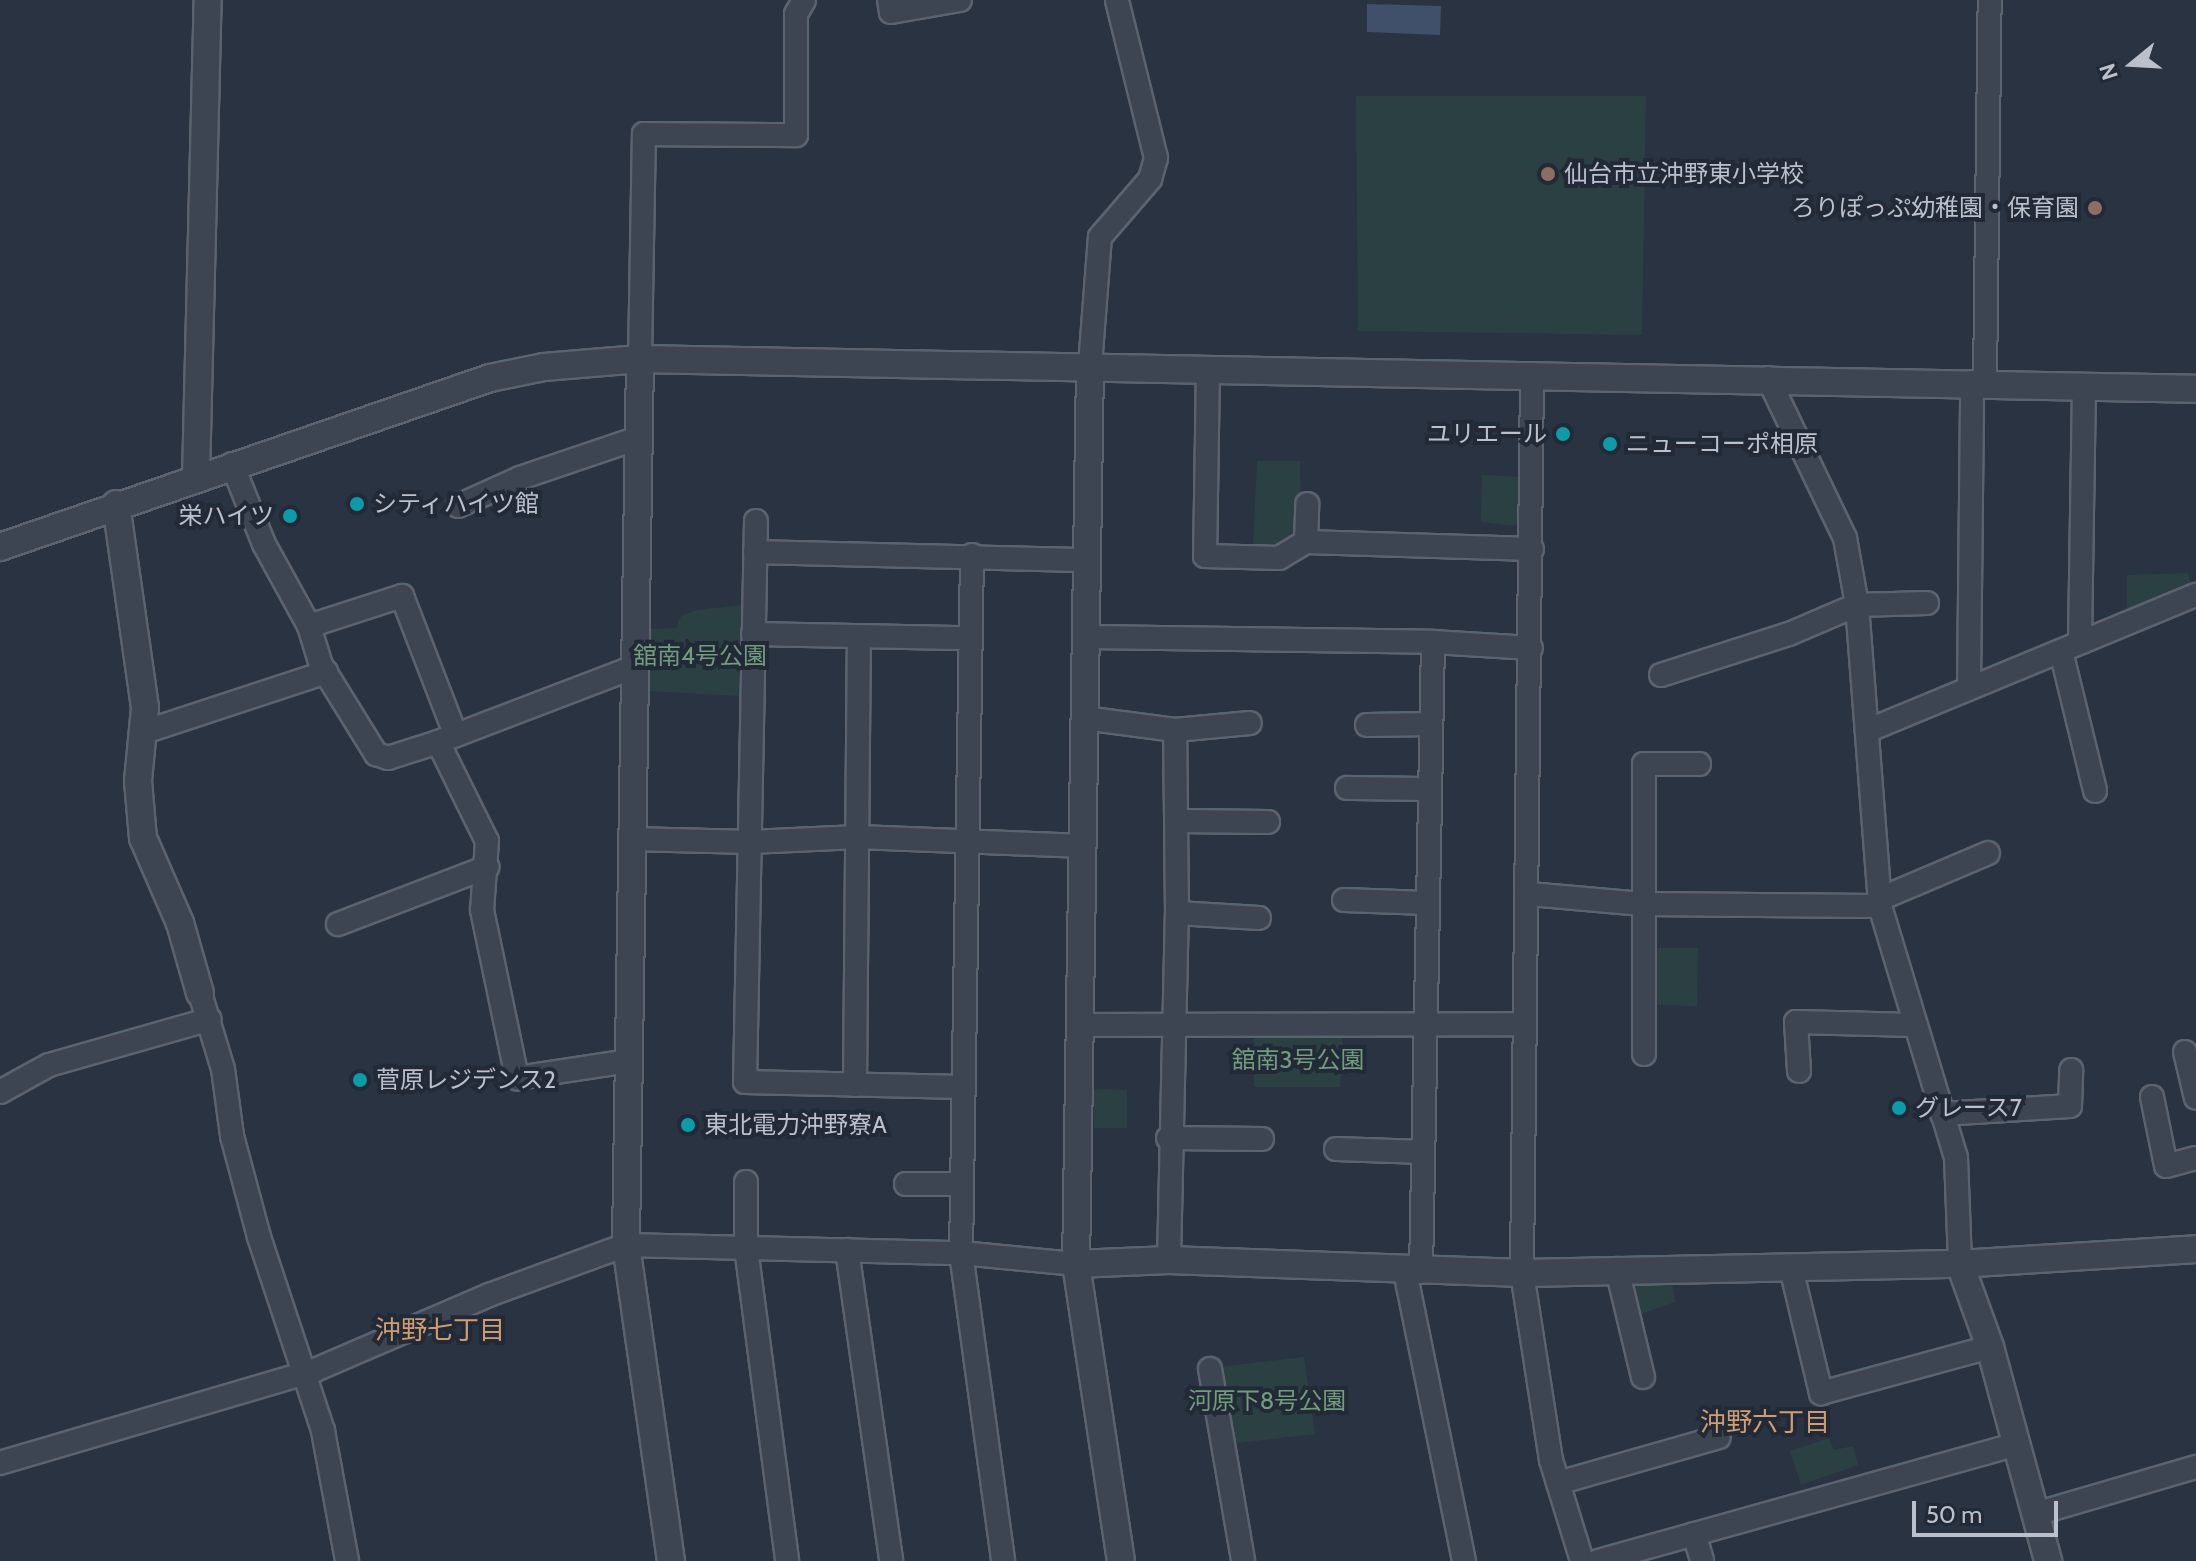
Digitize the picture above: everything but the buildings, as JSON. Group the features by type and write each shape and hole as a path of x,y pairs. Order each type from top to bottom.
{"street":[{"path":"196,477 208,0"},
{"path":"671,1561 626,1245 632,668 644,134 796,135 796,14 804,0"},
{"path":"889,0 891,12 960,0"},
{"path":"1117,0 1156,158 1150,179 1100,237 1090,366 1076,1264 1121,1561"},
{"path":"1969,688 1990,0"},
{"path":"0,547 116,504 490,378 544,367 640,359 1979,382 2196,389"},
{"path":"1208,369 1205,556 1279,558 1306,542 1532,549"},
{"path":"1532,374 1529,894 1522,1024 1522,1273 1558,1483 1582,1561"},
{"path":"1768,378 1845,538 1857,605 1881,902 1956,1158 1960,1264 1990,1347 2048,1561"},
{"path":"2084,385 2070,646 2095,791"},
{"path":"458,506 520,478 638,438"},
{"path":"232,464 264,544 309,626 326,672 376,754 388,758 632,668"},
{"path":"116,504 145,708 141,733 143,838 180,923 210,1019 255,1222 307,1373 347,1561"},
{"path":"1306,542 1307,504"},
{"path":"756,521 745,1082 963,1087"},
{"path":"755,552 1088,560"},
{"path":"972,555 961,1253 1003,1561"},
{"path":"1867,731 2196,595"},
{"path":"309,626 402,596 447,738 484,830 487,867 482,910 517,1078 629,1061"},
{"path":"1661,675 1789,634 1857,605 1927,603"},
{"path":"753,634 969,638"},
{"path":"855,1085 859,637"},
{"path":"1088,637 1433,642 1531,648"},
{"path":"1433,642 1423,1152 1413,1271 1464,1561"},
{"path":"141,733 238,706 326,672"},
{"path":"1084,718 1175,730 1250,723"},
{"path":"1367,725 1430,724"},
{"path":"1169,1260 1168,1138 1177,913 1175,730"},
{"path":"1644,1054 1644,764 1699,764"},
{"path":"1347,788 1430,789"},
{"path":"1177,821 1268,822"},
{"path":"631,839 750,842 858,837 1084,846"},
{"path":"1529,894 1643,904 1881,902 1988,853"},
{"path":"338,924 487,867"},
{"path":"1344,900 1427,903"},
{"path":"1177,913 1259,918"},
{"path":"0,1092 49,1065 210,1019"},
{"path":"1799,1071 1796,1022 1915,1025"},
{"path":"1078,1025 1522,1024"},
{"path":"2185,1052 2196,1098"},
{"path":"1942,1114 2070,1106 2071,1070"},
{"path":"2152,1097 2166,1166 2196,1158"},
{"path":"1168,1138 1262,1139"},
{"path":"1336,1149 1423,1152"},
{"path":"746,1182 746,1248 787,1561"},
{"path":"906,1184 961,1184"},
{"path":"0,1463 307,1373 489,1295 626,1245 961,1253 1076,1264 1169,1260 1522,1273 1960,1264 2196,1249"},
{"path":"847,1250 891,1561"},
{"path":"1791,1268 1821,1393 1990,1347"},
{"path":"1617,1269 1643,1377"},
{"path":"1210,1369 1243,1561"},
{"path":"1558,1483 1719,1437"},
{"path":"1598,1561 2016,1444"},
{"path":"2035,1514 2196,1467"},
{"path":"1694,1534 1702,1561"}],"green space":[{"path":"1356,96 1646,96 1642,335 1358,331"},
{"path":"1257,461 1300,461 1301,535 1279,549 1253,547"},
{"path":"1482,475 1525,477 1525,517 1514,526 1481,522"},
{"path":"2188,573 2191,585 2127,615 2127,575"},
{"name":"舘南4号公園","path":"741,605 742,696 647,691 648,629 676,628 681,616 696,610"},
{"path":"1652,948 1698,948 1697,1006 1651,1005"},
{"name":"舘南3号公園","path":"1254,1032 1343,1032 1340,1087 1254,1087"},
{"path":"1093,1089 1127,1090 1127,1128 1094,1128"},
{"path":"1640,1278 1672,1280 1675,1302 1638,1315 1632,1288"},
{"name":"河原下8号公園","path":"1304,1357 1315,1434 1230,1444 1219,1367"},
{"path":"1829,1438 1834,1450 1853,1446 1858,1465 1801,1485 1790,1451"}],"water":[{"path":"1367,4 1441,6 1440,35 1367,32"}],"place":[{"name":"仙台市立沖野東小学校","path":"1548,174"},
{"name":"ろりぽっぷ幼稚園・保育園","path":"2095,208"},
{"name":"ユリエール","path":"1563,434"},
{"name":"ニューコーポ相原","path":"1610,444"},
{"name":"シティハイツ館","path":"357,504"},
{"name":"栄ハイツ","path":"290,516"},
{"name":"菅原レジデンス2","path":"360,1080"},
{"name":"グレース7","path":"1899,1108"},
{"name":"東北電力沖野寮A","path":"688,1125"}],"district":[{"name":"沖野七丁目","path":"440,1331"},
{"name":"沖野六丁目","path":"1765,1423"}]}
